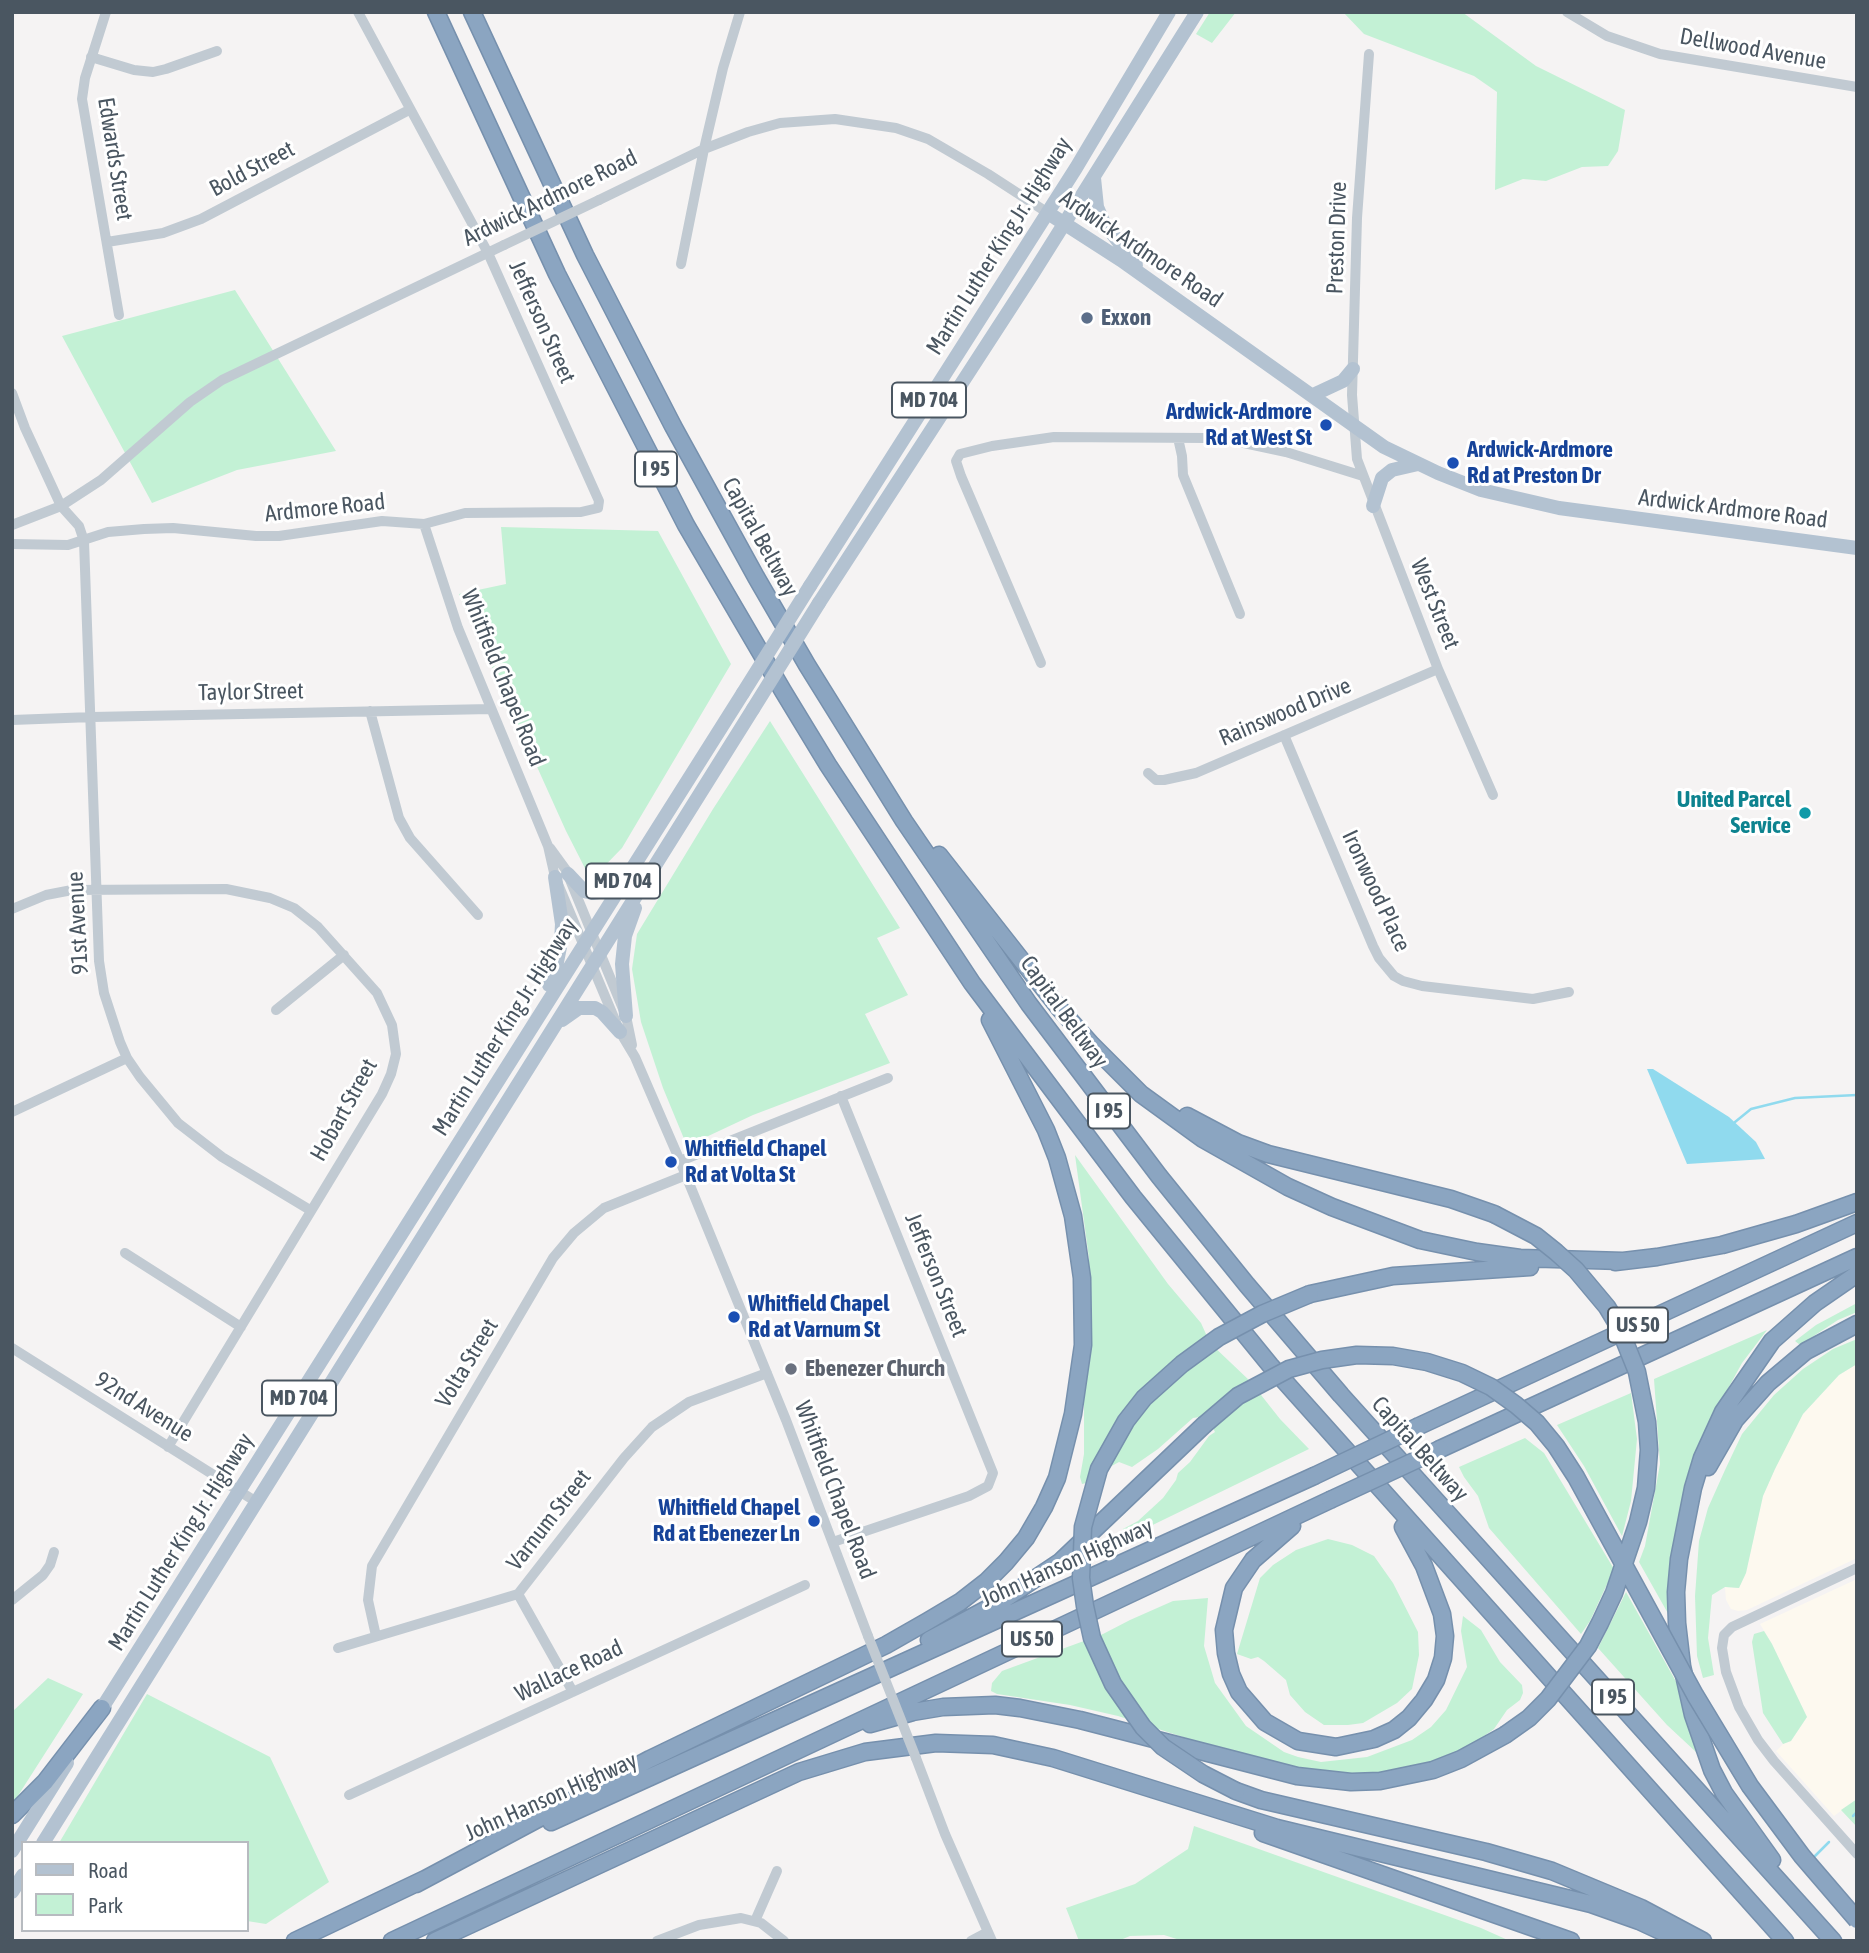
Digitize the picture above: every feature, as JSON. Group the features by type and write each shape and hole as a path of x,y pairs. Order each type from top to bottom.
{"highway":[{"name":"I 95","path":"436,12 557,274 686,525 815,744 972,983 1177,1253 1270,1365 1785,1941"},
{"name":"Capital Beltway","path":"472,12 574,232 655,393 756,577 904,821 1029,1004 1159,1176 1239,1275 1376,1435 1833,1941"},
{"path":"855,743 1027,969 1092,1045 1141,1094 1203,1139 1288,1187 1332,1208 1420,1240 1520,1258 1623,1261"},
{"path":"416,1884 650,1759 928,1622 960,1602 986,1581 1026,1538 1057,1478 1073,1414 1083,1345 1082,1278 1073,1216 1057,1158 1046,1130 972,983"},
{"path":"735,1778 856,1728 913,1712 943,1707 995,1705 1046,1712 1297,1776 1351,1782 1380,1781 1433,1770 1461,1759 1505,1735 1529,1718 1555,1691 1588,1646 1600,1623 1614,1593 1638,1522 1646,1488 1647,1422 1637,1372 1619,1327 1607,1307 1576,1270 1536,1236 1494,1214 1451,1199 1304,1164 1238,1143 1174,1109 1092,1045"},
{"path":"1703,1941 1630,1903 1552,1871 1486,1852 1261,1800 1203,1774 1163,1747 1143,1727 1113,1684 1092,1637 1085,1606 1081,1578 1083,1527 1099,1469 1126,1421 1144,1398 1182,1364 1219,1337 1262,1314 1310,1294 1392,1276 1623,1261 1692,1251 1796,1224 1857,1202"},
{"name":"John Hanson Highway","path":"295,1941 1314,1476 1857,1223"},
{"name":"US 50","path":"392,1941 1330,1500 1857,1257"},
{"path":"1833,1941 1739,1815 1718,1782 1693,1715 1682,1666 1676,1592 1693,1488 1702,1458 1723,1412 1741,1382 1772,1341 1815,1303 1857,1274"},
{"path":"1685,1532 1709,1465 1735,1420 1751,1400 1806,1350 1857,1324"},
{"path":"777,1719 1000,1602 1034,1580 1085,1541 1204,1425 1238,1396 1289,1369 1322,1360 1357,1355 1393,1356 1427,1362 1462,1373 1516,1405 1556,1446 1577,1477 1701,1706 1750,1786 1795,1847 1857,1920"},
{"path":"1330,1500 1276,1539 1253,1560 1234,1588 1224,1630 1231,1674 1239,1692 1251,1708 1265,1722 1290,1737 1336,1747 1374,1739 1394,1730 1409,1718 1436,1680 1443,1658 1445,1636 1435,1593 1413,1544 1376,1486"},
{"path":"12,1815 45,1782 102,1708"},
{"path":"435,1941 799,1772 865,1752 936,1743 1021,1749 1276,1828 1591,1904 1639,1921 1682,1941"},
{"path":"1097,1772 1213,1816 1571,1941"},
{"path":"452,1941 617,1858"}],"main road":[{"name":"Martin Luther King Jr. Highway","path":"12,1851 638,857 1048,213 1169,12"},
{"name":"Martin Luther King Jr. Highway","path":"44,1841 819,603 1064,225 1196,12"},
{"path":"1094,177 1097,207 1103,221 1147,278"},
{"name":"Ardwick Ardmore Road","path":"1048,213 1147,278 1384,447 1480,490 1547,506 1857,548"},
{"path":"1313,396 1343,381 1353,369"},
{"path":"1373,506 1382,478 1392,470 1418,464"},
{"path":"561,876 584,891 598,893 612,887 638,857"},
{"path":"626,1016 622,964 625,936 653,869"},
{"path":"531,1027 560,955 561,876"},
{"path":"553,1028 570,1013 586,1007 602,1012 620,1032"}],"street":[{"name":"Edwards Street","path":"107,12 82,89 83,113 119,315"},
{"name":"Jefferson Street","path":"358,12 488,253 599,505"},
{"path":"681,264 704,149 723,68 740,12"},
{"name":"Dellwood Avenue","path":"1567,12 1607,36 1660,54 1857,87"},
{"path":"91,57 134,70 153,72 217,51"},
{"name":"Preston Drive","path":"1354,424 1357,218 1369,54"},
{"name":"Bold Street","path":"107,242 163,233 201,219 409,110"},
{"name":"Ardwick Ardmore Road","path":"12,525 61,506 114,470 190,402 222,380 704,149 780,123 814,119 867,122 896,128 928,139 978,167 1048,213"},
{"path":"12,393 61,506 79,526 84,541"},
{"name":"West Street","path":"1354,424 1357,458 1373,506 1438,669 1493,796"},
{"path":"1041,663 961,476 956,461 960,454 1054,437 1206,438 1253,444 1363,476"},
{"path":"1178,438 1183,475 1240,614"},
{"name":"Ardmore Road","path":"12,544 57,545 84,541 108,532 134,529 173,528 279,536 382,521 424,524 465,513 593,511 599,505"},
{"name":"Whitfield Chapel Road","path":"424,524 446,593 491,709 587,938 626,1016 635,1057"},
{"name":"91st Avenue","path":"84,541 99,961 110,1015 127,1058 153,1095 192,1135 222,1157 310,1210"},
{"name":"Rainswood Drive","path":"1148,772 1156,780 1190,775 1438,669"},
{"name":"Taylor Street","path":"12,720 491,709"},
{"path":"370,711 399,818 410,838 478,915"},
{"name":"Ironwood Place","path":"1284,735 1373,946 1394,976 1422,986 1533,999 1570,992"},
{"name":"Hobart Street","path":"12,909 61,892 203,888 255,894 282,903 306,916 364,977 384,1004 392,1025 396,1054 394,1068 382,1094 168,1447"},
{"path":"276,1010 344,955"},
{"name":"Whitfield Chapel Road","path":"596,958 620,1032 635,1057 686,1175 833,1542 867,1636 990,1936"},
{"path":"12,1112 127,1058"},
{"path":"680,1161 888,1078"},
{"name":"Jefferson Street","path":"833,1542 976,1493 988,1486 993,1477 993,1470 841,1096"},
{"name":"Volta Street","path":"376,1636 368,1600 372,1566 553,1258 574,1233 604,1208 686,1175"},
{"path":"125,1253 241,1327"},
{"name":"92nd Avenue","path":"12,1348 255,1501"},
{"name":"Varnum Street","path":"338,1647 518,1594 624,1458 652,1427 689,1402 766,1373"},
{"path":"12,1600 43,1575 54,1552"},
{"path":"1857,1568 1731,1627 1724,1634 1723,1654 1726,1672 1739,1707 1758,1740 1857,1854"},
{"name":"Wallace Road","path":"349,1794 805,1585"},
{"path":"518,1594 573,1692"},
{"path":"755,1921 778,1871"},
{"path":"657,1941 730,1918 755,1921 770,1928 784,1941"},
{"path":"971,1941 990,1936"}],"shaded area":[{"path":"1857,1364 1857,1558 1747,1610 1731,1609 1726,1600 1725,1587 1739,1588 1746,1573 1763,1496 1788,1440 1803,1414 1839,1375"},
{"path":"1857,1579 1857,1799 1834,1816 1776,1751 1791,1741 1807,1717 1760,1624"}],"green space":[{"path":"1210,12 1236,12 1212,43 1196,34"},
{"path":"1343,12 1462,12 1536,66 1625,110 1618,151 1608,166 1582,167 1546,181 1523,179 1495,190 1497,92 1474,76 1364,34"},
{"path":"235,290 336,451 237,470 152,503 62,336"},
{"path":"501,527 658,531 731,664 622,848 591,880 566,831 459,594 506,584"},
{"path":"770,721 900,928 877,938 908,995 865,1014 890,1063 753,1115 687,1146 663,1088 641,1022 632,969 637,934"},
{"path":"1075,1155 1168,1284 1201,1323 1210,1343 1250,1381 1280,1419 1309,1449 1123,1537 1123,1529 1138,1521 1163,1498 1178,1473 1215,1432 1212,1426 1200,1417 1193,1418 1158,1449 1132,1467 1119,1462 1106,1469 1096,1481 1082,1484 1080,1477 1084,1454 1084,1399 1088,1371 1089,1258"},
{"path":"1857,1303 1857,1312 1838,1320 1800,1345 1795,1341 1816,1325"},
{"path":"1767,1330 1742,1363 1702,1436 1690,1483 1670,1617 1639,1562 1645,1546 1660,1464 1654,1379"},
{"path":"1857,1339 1857,1364 1839,1375 1803,1414 1775,1469 1763,1496 1746,1573 1739,1588 1725,1587 1712,1595 1708,1638 1714,1675 1703,1678 1697,1656 1695,1596 1699,1541 1708,1508 1725,1470 1742,1434 1774,1395 1803,1369 1833,1349"},
{"path":"1631,1393 1637,1439 1631,1501 1622,1536 1584,1466 1557,1425"},
{"path":"1525,1438 1544,1453 1614,1569 1590,1621 1581,1634 1489,1528 1478,1496 1459,1467"},
{"path":"1328,1539 1352,1545 1374,1556 1393,1583 1418,1632 1419,1655 1412,1689 1397,1703 1363,1723 1324,1725 1305,1712 1290,1695 1286,1680 1264,1661 1258,1657 1251,1659 1237,1654 1260,1578 1273,1565 1296,1550"},
{"path":"1626,1592 1684,1696 1700,1749 1696,1752 1667,1725 1598,1648"},
{"path":"1208,1598 1204,1646 1215,1683 1246,1726 1284,1752 1298,1757 1321,1762 1367,1757 1412,1740 1431,1727 1446,1710 1467,1667 1461,1631 1463,1616 1481,1630 1500,1662 1522,1685 1523,1693 1494,1729 1434,1764 1398,1773 1354,1775 1293,1768 1251,1759 1118,1716 991,1691 992,1683 1002,1671 1103,1634 1173,1601"},
{"path":"1764,1631 1807,1717 1791,1741 1783,1744 1763,1713 1752,1642 1754,1634"},
{"path":"48,1678 83,1694 12,1805 12,1712"},
{"path":"147,1694 270,1757 329,1882 266,1924 248,1921 248,1841 60,1841"},
{"path":"1857,1799 1857,1827 1841,1810"},
{"path":"1194,1826 1481,1928 1510,1941 1183,1941 1164,1935 1130,1936 1118,1941 1079,1941 1066,1908 1135,1884 1188,1849"}],"water":[{"path":"1647,1069 1653,1069 1729,1117 1756,1142 1765,1159 1687,1164"}],"waterway":[{"path":"1735,1122 1751,1109 1795,1098 1857,1095"},
{"path":"1853,1816 1857,1812"},
{"path":"1813,1858 1829,1842"}],"place":[{"name":"Exxon","path":"1087,318"},
{"name":"Ardwick-Ardmore Rd at West St","path":"1326,425"},
{"name":"Ardwick-Ardmore Rd at Preston Dr","path":"1453,463"},
{"name":"United Parcel Service","path":"1805,813"},
{"name":"Whitfield Chapel Rd at Volta St","path":"671,1162"},
{"name":"Whitfield Chapel Rd at Varnum St","path":"734,1317"},
{"name":"Ebenezer Church","path":"791,1369"},
{"name":"Whitfield Chapel Rd at Ebenezer Ln","path":"814,1521"}]}
